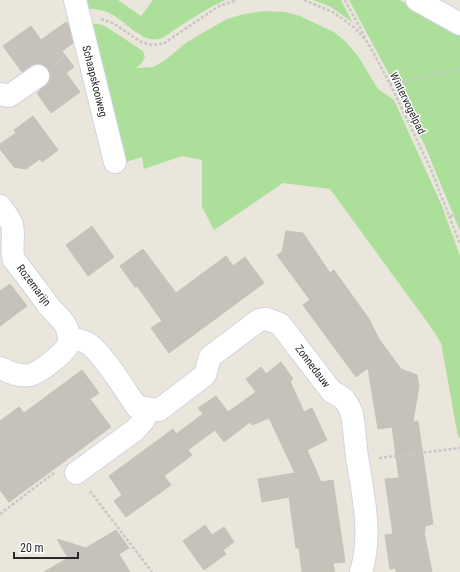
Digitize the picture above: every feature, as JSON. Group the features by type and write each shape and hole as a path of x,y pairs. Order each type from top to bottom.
{"street":[{"name":"Schaapskooiweg","path":"75,0 115,162"},
{"path":"417,0 460,24"},
{"path":"0,94 9,96 38,76"},
{"name":"Rozemarijn","path":"0,206 12,226 12,252 14,260 50,308 60,317 69,332 69,339"},
{"name":"Zonnedauw","path":"149,409 159,410 205,375 210,357 259,320 268,319 280,324 332,392 342,396 350,407 354,424 366,510 365,554 361,572"},
{"path":"0,368 20,376 30,375 39,371 58,356 68,345 69,339 87,343 94,347 137,407 149,409 143,421 135,430 76,473"}],"path":[{"path":"80,21 98,18 113,23 141,42 152,46 163,44 219,6 237,0"},
{"name":"Wintervogelpad","path":"304,0 333,12 355,28 368,43 390,84 430,167 460,244"},
{"path":"345,0 368,43"},
{"path":"38,76 85,42"},
{"path":"390,84 460,69"},
{"path":"450,216 460,215"},
{"path":"358,461 460,448"},
{"path":"0,514 68,462 152,572"}],"green space":[{"path":"82,0 118,0 141,16 153,0 225,0 201,13 164,37 153,39 140,35 108,12 84,9"},
{"path":"313,0 341,0 353,23 331,7"},
{"path":"349,0 400,0 449,30 460,35 460,231 425,146 391,78"},
{"path":"264,11 286,12 300,16 334,32 345,41 358,56 378,89 394,100 442,206 460,256 460,438 458,437 441,343 330,189 283,183 214,230 202,207 202,160 182,156 144,169 142,157 126,162 119,160 87,23 105,26 143,51 145,57 141,64 136,68 153,67 164,61 187,42 227,19 244,14"}],"building":[{"path":"66,22 69,26 73,43 62,51 74,67 66,73 80,92 51,113 37,93 49,81 50,75 48,69 43,65 37,64 22,72 3,46 31,26 41,40"},
{"path":"33,116 58,150 42,162 40,159 26,169 14,167 0,149 0,144 16,133 14,130"},
{"path":"92,226 114,257 88,276 66,245"},
{"path":"286,231 303,233 330,273 334,270 369,319 379,339 401,369 417,375 419,386 413,422 418,421 433,524 425,526 424,532 432,572 396,572 396,568 390,569 385,535 393,534 385,479 399,478 392,427 378,429 368,368 356,377 303,305 310,300 277,255 282,252"},
{"path":"143,249 176,293 226,256 233,266 245,257 264,283 169,353 151,328 162,321 137,286 135,287 120,266"},
{"path":"10,284 27,306 0,326 0,291"},
{"path":"281,362 293,379 290,381 304,412 312,408 327,440 307,450 321,482 333,480 345,562 333,563 335,572 302,572 299,548 296,548 289,497 262,502 258,479 295,473 269,418 252,425 250,422 224,442 215,430 188,450 192,455 164,476 171,485 126,517 114,501 122,495 109,476 173,429 176,434 203,414 198,408 216,396 228,412 256,392 246,379 261,367 266,374"},
{"path":"82,370 99,393 90,399 111,427 9,502 0,490 0,421 19,407 24,413"},
{"path":"205,525 212,535 224,527 234,542 223,550 226,554 204,570 183,541"},
{"path":"116,530 129,548 119,554 130,572 44,572 68,558 57,539 86,548"}]}
